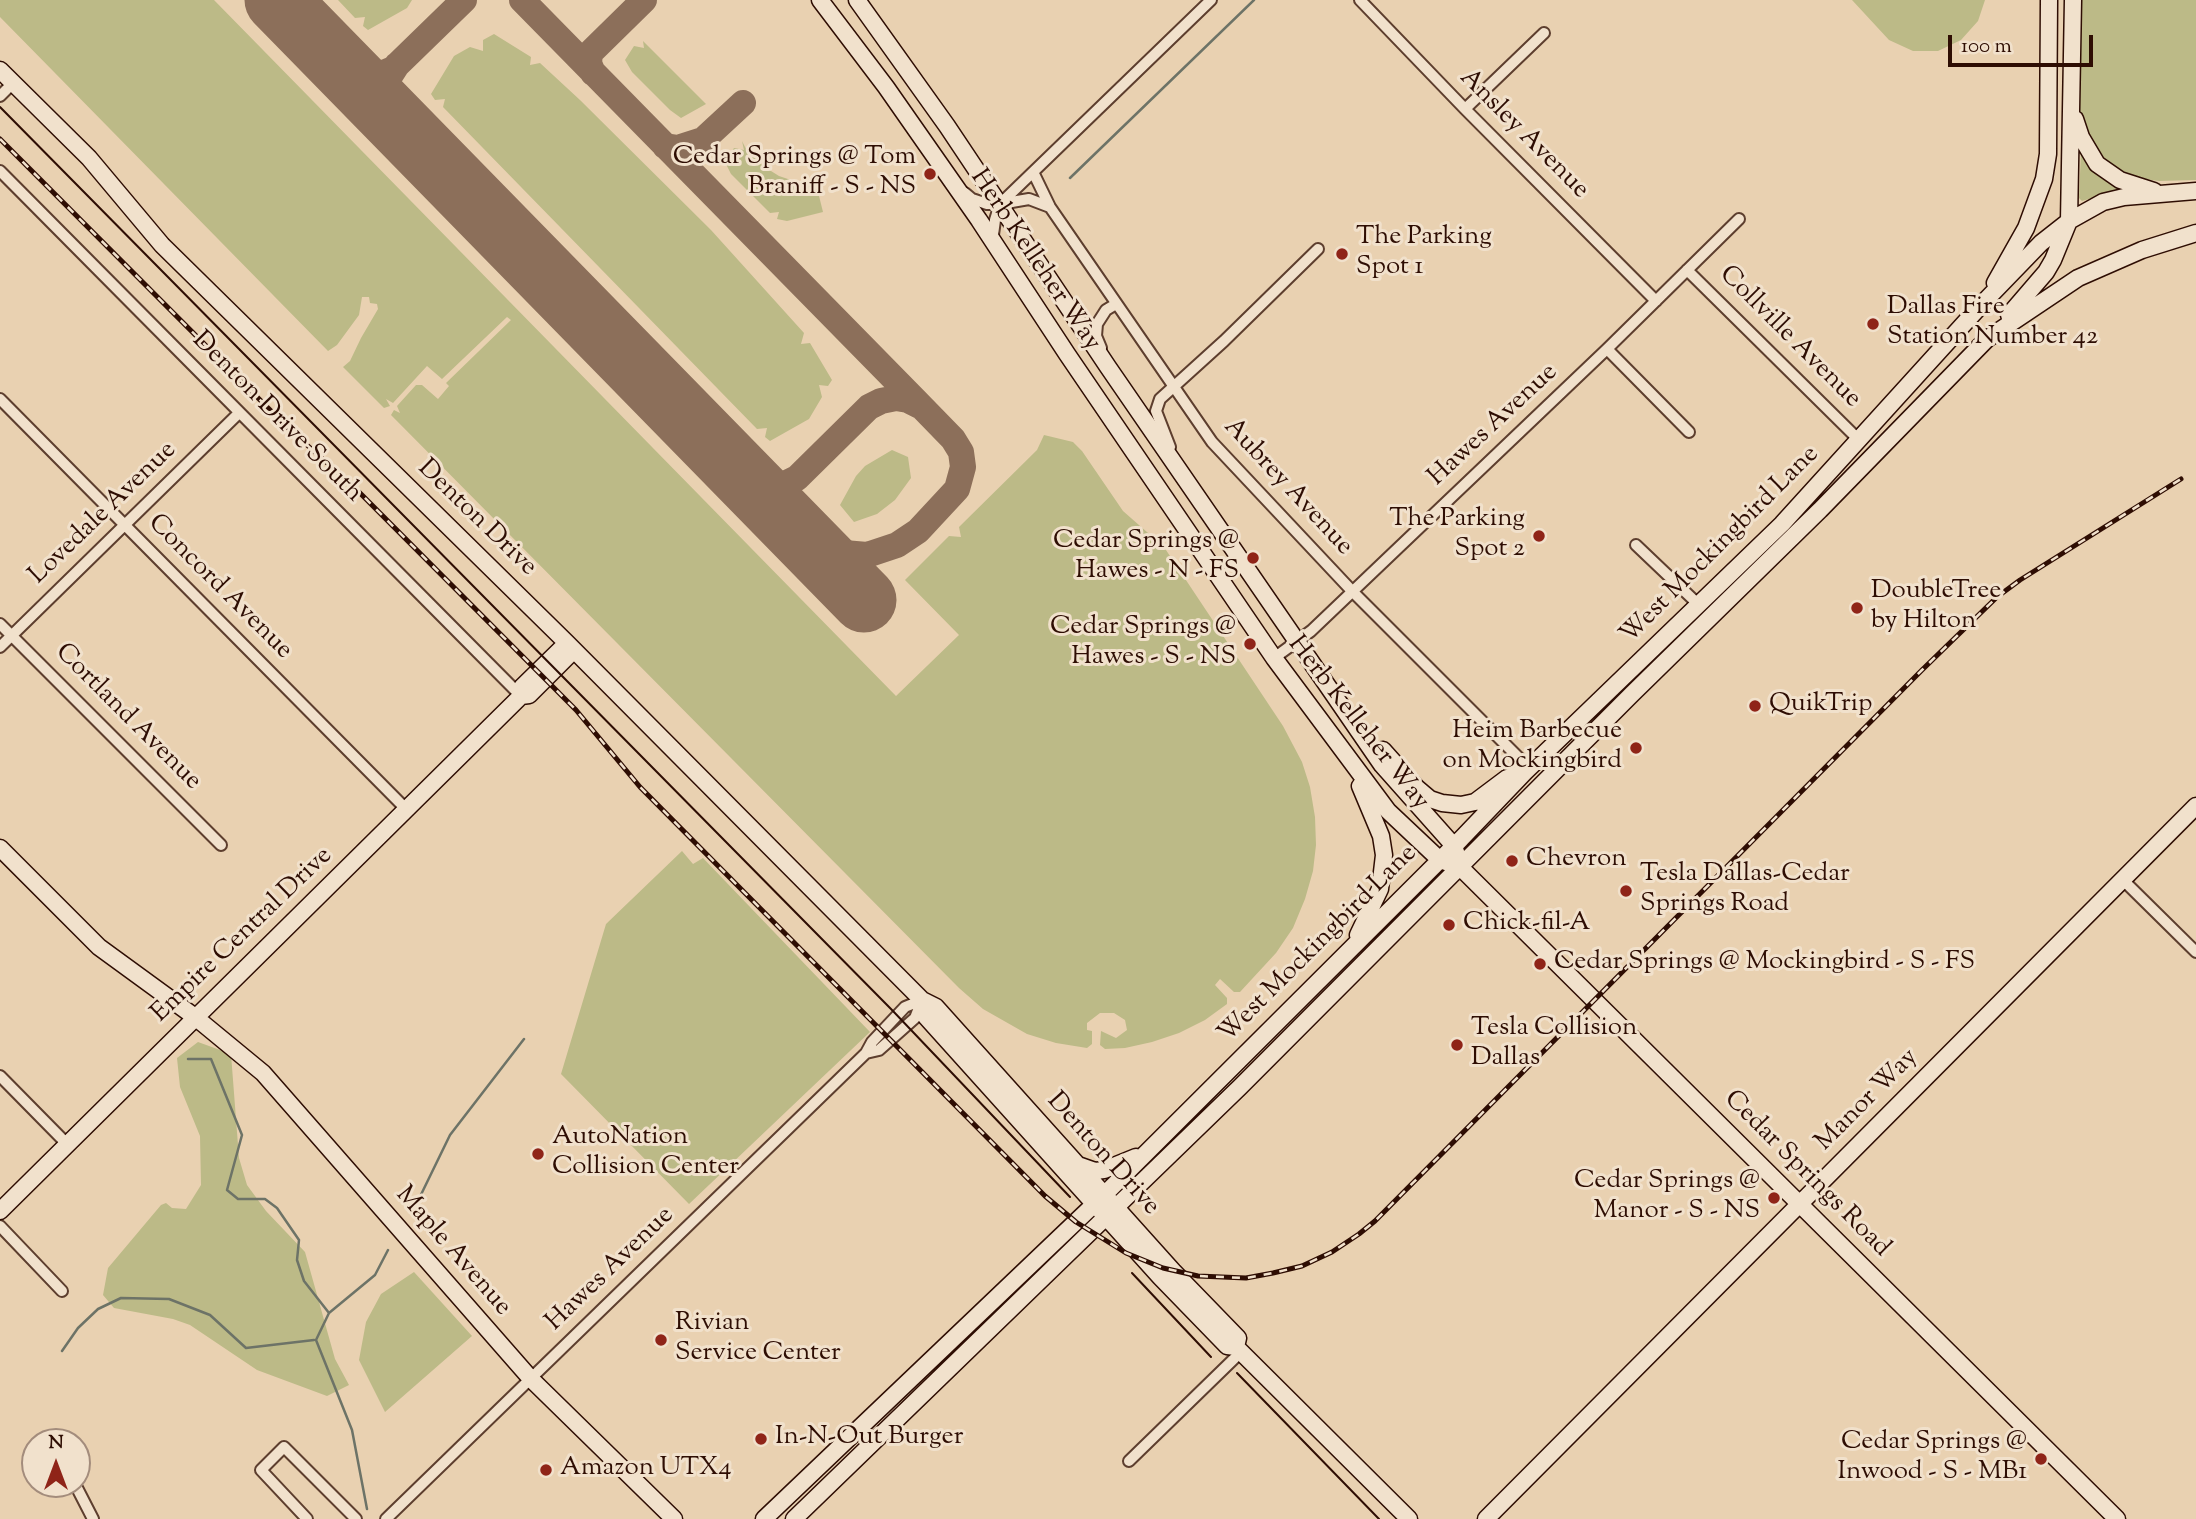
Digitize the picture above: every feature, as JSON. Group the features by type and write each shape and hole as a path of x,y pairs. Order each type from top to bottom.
{"main road":[{"name":"Herb Kelleher Way","path":"820,0 859,49 954,185 1274,659 1348,761 1388,811 1440,860 1460,867"},
{"name":"Herb Kelleher Way","path":"857,0 1000,204 1108,367 1359,732 1401,788 1454,846 1460,867"},
{"path":"1981,305 2025,228 2044,179 2048,154 2049,0"},
{"path":"1987,339 2046,272 2069,220 2073,0"},
{"name":"Denton Drive","path":"4,76 89,158 162,245 570,647 922,1000 936,1007 1077,1165 1099,1200"},
{"path":"2072,107 2081,137 2097,164 2120,180 2163,192"},
{"name":"West Mockingbird Lane","path":"1705,611 1981,305 2041,243 2069,220 2103,202 2163,192 2196,191"},
{"name":"West Mockingbird Lane","path":"794,1519 1240,1087 1460,867 1626,688 1705,611 1820,510 1987,339 2078,278 2142,250 2196,233"},
{"path":"1935,356 1953,374"},
{"path":"1808,496 1820,510"},
{"name":"Empire Central Drive","path":"0,1211 521,696 529,695 570,647"},
{"name":"West Mockingbird Lane","path":"764,1519 1099,1200 1527,770 1626,688"},
{"path":"1359,732 1370,737 1417,788 1430,799 1442,803 1461,805 1475,802 1507,778 1527,770"},
{"path":"1348,761 1381,836 1384,855 1380,889 1353,945"},
{"name":"Manor Way","path":"1486,1519 2196,806"},
{"name":"Maple Avenue","path":"0,848 99,947 242,1054 290,1102 415,1249 531,1379 674,1519"},
{"name":"Cedar Springs Road","path":"1460,867 2117,1519"},
{"name":"Denton Drive","path":"922,1000 926,1017 1112,1213 1227,1346 1238,1349 1409,1519"},
{"path":"1226,1073 1240,1087"},
{"path":"1077,1165 1095,1171 1104,1170 1131,1160 1150,1149"},
{"path":"970,1323 984,1336"},
{"path":"837,1450 850,1464"}],"street":[{"path":"992,242 1000,204 1211,0"},
{"name":"Ansley Avenue","path":"1360,0 1656,301"},
{"path":"1465,109 1544,33"},
{"path":"0,96 4,76"},
{"name":"Denton Drive South","path":"0,172 521,696"},
{"name":"Aubrey Avenue","path":"1034,174 1050,206 1212,442 1352,591 1527,770"},
{"path":"954,185 972,199 1000,204 1028,199 1050,206"},
{"name":"Hawes Avenue","path":"1274,659 1352,591 1607,349 1739,219"},
{"path":"1180,472 1156,411 1160,399 1318,249"},
{"name":"Collville Avenue","path":"1687,270 1859,440"},
{"path":"1108,367 1096,336 1097,324 1106,310 1116,304"},
{"path":"1607,349 1689,432"},
{"name":"Concord Avenue","path":"0,398 406,809"},
{"name":"Lovedale Avenue","path":"0,647 239,413"},
{"path":"1636,545 1705,611"},
{"name":"Cortland Avenue","path":"0,624 221,845"},
{"path":"2123,880 2196,952"},
{"name":"Hawes Avenue","path":"386,1519 866,1053 872,1042 905,1007 922,1000"},
{"path":"0,1076 67,1144"},
{"path":"0,1226 62,1291"},
{"path":"1129,1461 1238,1349"},
{"path":"307,1519 261,1470 285,1447 356,1519"},
{"path":"82,1498 93,1519"}],"shaded area":[{"path":"0,0 214,0 896,696 959,635 905,580 949,536 961,537 959,527 1037,450 1044,435 1073,442 1123,511 1164,547 1283,726 1302,762 1315,817 1313,871 1293,928 1276,953 1240,992 1234,992 1220,979 1215,985 1227,998 1227,1004 1205,1020 1179,1033 1125,1048 1105,1049 1100,1045 1101,1031 1116,1038 1127,1030 1125,1020 1114,1013 1100,1013 1087,1023 1087,1030 1092,1031 1092,1044 1087,1048 1056,1043 1027,1034 983,1009 959,988 391,415 394,410 400,413 397,406 416,385 422,385 438,399 449,386 446,383 511,320 507,317 442,379 427,366 393,403 386,399 390,406 384,408 343,367 350,361 378,309 377,304 370,303 369,297 362,297 359,315 337,345 328,351 0,17"},
{"path":"338,0 412,0 407,8 368,30 363,26 365,17 355,18"},
{"path":"1852,0 1985,0 1978,21 1961,40 1938,51 1913,51 1889,40"},
{"path":"2080,0 2196,0 2196,180 2159,181 2131,177 2105,161 2088,138 2080,110"},
{"path":"494,34 531,57 530,65 540,63 580,100 711,230 804,333 801,344 810,343 832,380 828,386 819,385 822,397 809,419 770,441 765,437 767,428 757,429 443,107 445,99 435,100 431,94 454,56 470,47 483,51 483,40"},
{"path":"643,41 706,104 681,118 632,72 625,60 634,46 644,48"},
{"path":"742,141 763,166 779,176 816,184 823,212 787,221 777,219 779,212 770,213 731,174 725,162 734,148 744,150"},
{"path":"2081,151 2123,189 2082,201 2079,198"},
{"path":"892,450 908,457 911,478 895,500 877,514 854,522 840,505 856,476 865,466"},
{"path":"682,851 693,864 703,858 870,1032 689,1204 561,1074 606,924"},
{"path":"198,1042 231,1054 239,1158 247,1185 266,1211 305,1252 335,1359 349,1385 327,1396 257,1370 190,1325 173,1319 114,1308 103,1295 108,1268 161,1205 166,1203 172,1208 186,1209 201,1185 200,1136 180,1087 177,1058"},
{"path":"414,1272 472,1336 385,1412 359,1360 366,1322 381,1294"}],"waterway":[{"path":"1070,178 1254,0"},
{"path":"414,1209 450,1135 524,1039"},
{"path":"188,1059 211,1059 242,1135 227,1190 238,1199 265,1199 277,1208 299,1240 297,1260 304,1281 329,1313"},
{"path":"367,1509 352,1430 316,1340 329,1313 375,1275 388,1250"},
{"path":"62,1351 78,1328 98,1309 121,1298 169,1299 210,1315 246,1348 314,1340"}],"taxiway":[{"path":"345,69 366,75 381,74 393,69 464,0"},
{"path":"522,0 953,439 961,452 963,467 957,489 918,531 897,545 867,555 822,548 802,537"},
{"path":"593,73 589,63 590,53 644,0"},
{"path":"396,122 389,109 386,92 388,79 397,65"},
{"path":"665,146 678,148 703,140 743,103"},
{"path":"736,469 752,480 770,486 785,484 797,478 869,407 896,398 920,406"}],"runway":[{"path":"277,0 864,600"}],"tram line":[{"path":"0,107 892,1010 1070,1197"},
{"path":"1132,1273 1211,1357"},
{"path":"1237,1373 1379,1519"}],"railway":[{"path":"0,139 289,429 353,486 576,710 640,787 1045,1196 1076,1222 1126,1253 1163,1268 1198,1276 1246,1278 1302,1266 1332,1252 1359,1234 1375,1221 1997,597 2181,479"}],"place":[{"name":"Cedar Springs @ Tom Braniff - S - NS","path":"930,174"},
{"name":"The Parking Spot 1","path":"1342,254"},
{"name":"Dallas Fire Station Number 42","path":"1873,324"},
{"name":"The Parking Spot 2","path":"1539,536"},
{"name":"Cedar Springs @ Hawes - N - FS","path":"1253,558"},
{"name":"DoubleTree by Hilton","path":"1857,608"},
{"name":"Cedar Springs @ Hawes - S - NS","path":"1250,644"},
{"name":"QuikTrip","path":"1755,706"},
{"name":"Heim Barbecue on Mockingbird","path":"1636,748"},
{"name":"Chevron","path":"1512,861"},
{"name":"Tesla Dallas-Cedar Springs Road","path":"1626,891"},
{"name":"Chick-fil-A","path":"1449,925"},
{"name":"Cedar Springs @ Mockingbird - S - FS","path":"1540,964"},
{"name":"Tesla Collision Dallas","path":"1457,1045"},
{"name":"AutoNation Collision Center","path":"538,1154"},
{"name":"Cedar Springs @ Manor - S - NS","path":"1774,1198"},
{"name":"Rivian Service Center","path":"661,1340"},
{"name":"In-N-Out Burger","path":"761,1439"},
{"name":"Cedar Springs @ Inwood - S - MB1","path":"2041,1459"},
{"name":"Amazon UTX4","path":"546,1470"}]}
